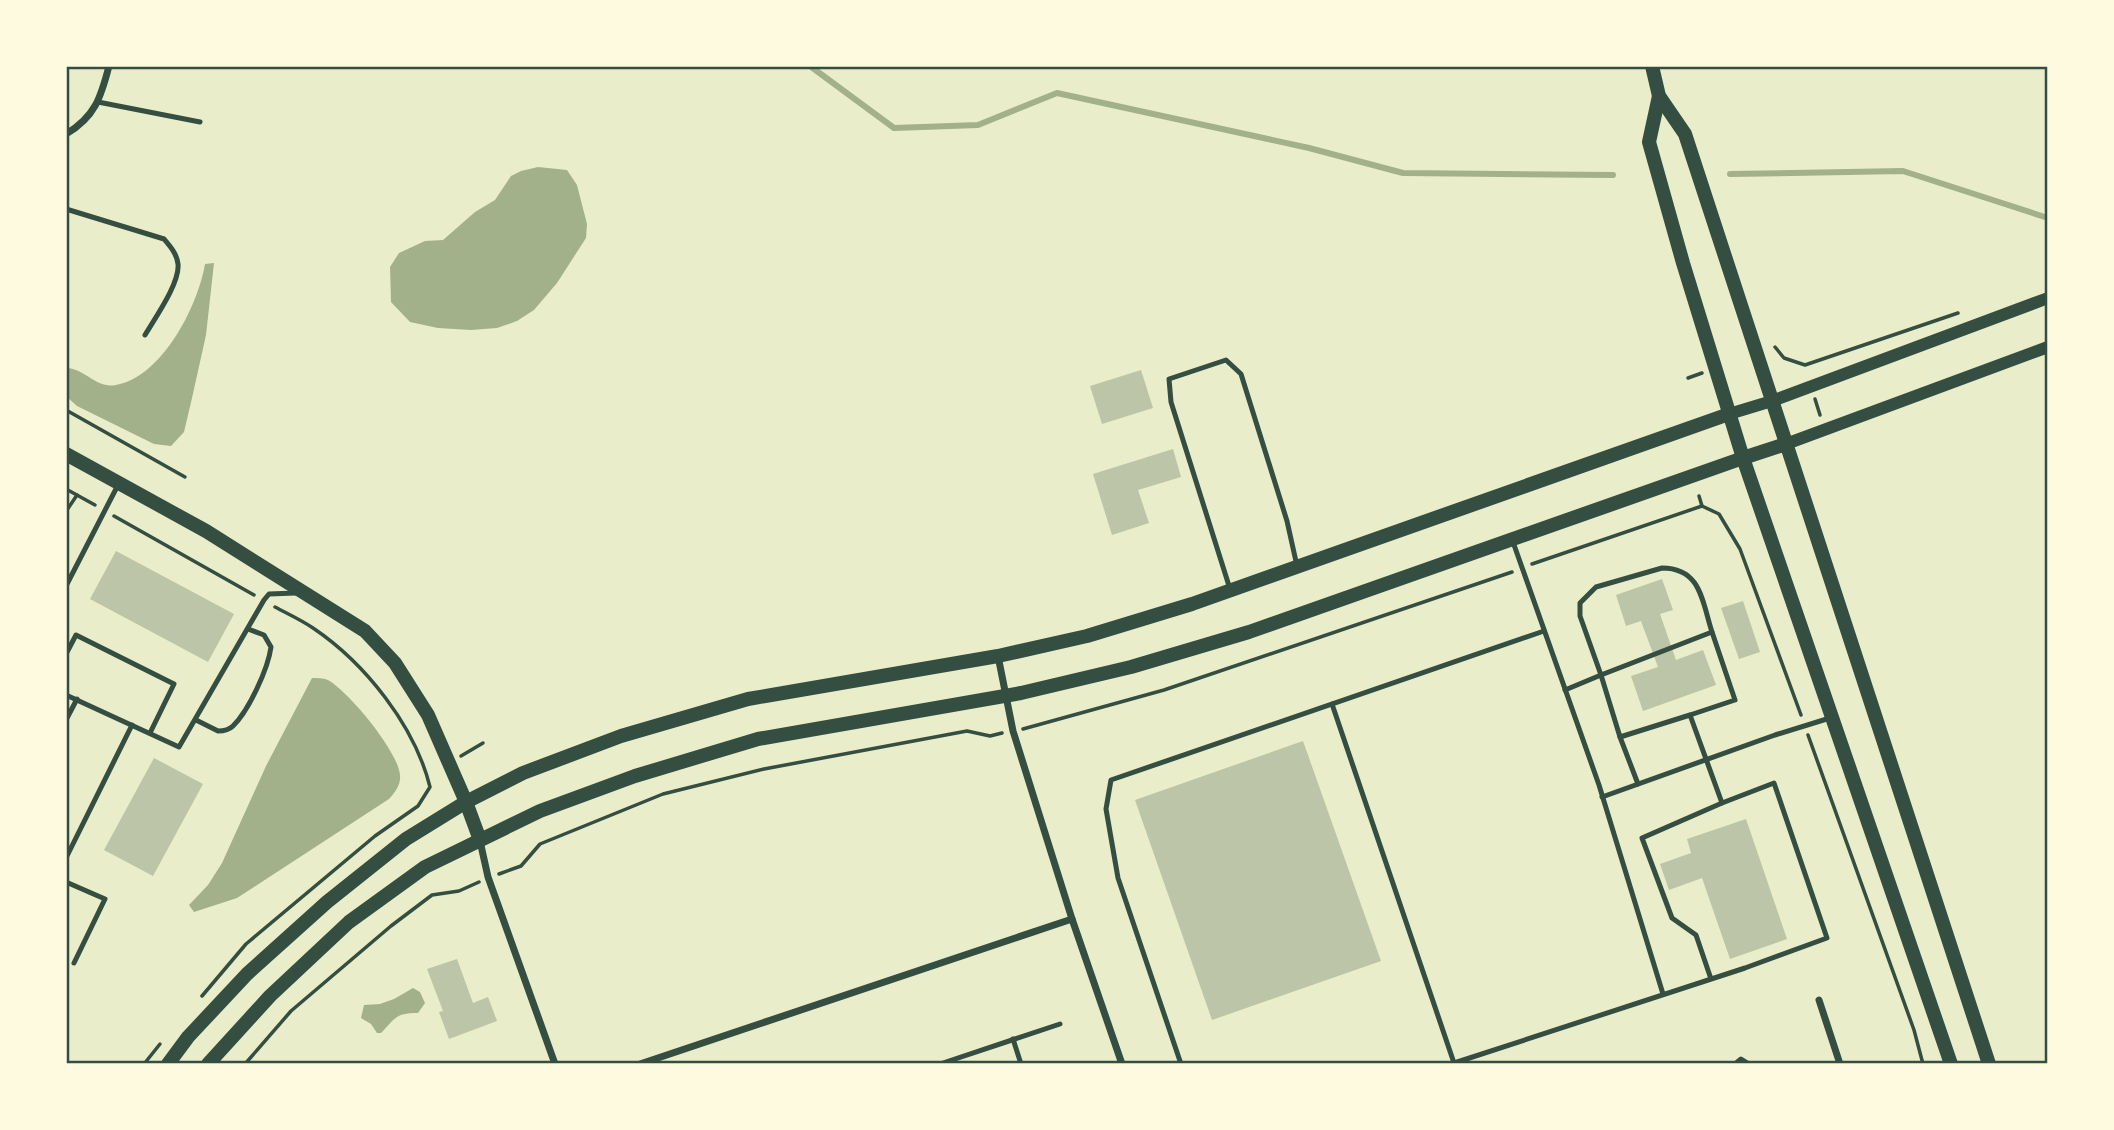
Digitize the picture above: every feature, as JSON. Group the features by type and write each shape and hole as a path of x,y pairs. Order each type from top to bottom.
{"main road":[{"path":"1652,66 1659,96 1685,134 1989,1063"},
{"path":"1659,96 1649,142 1729,414 1951,1063"},
{"path":"168,1063 188,1037 247,974 327,902 406,839 466,802 523,773 621,736 748,699 998,656 1087,636 1230,591 1729,414"},
{"path":"208,1063 270,996 349,922 425,867 540,811 635,776 758,739 1006,696 1131,667 1249,632 1511,538 1786,444"},
{"path":"66,454 118,485 206,531 365,631 396,663 428,715 480,840"}],"street":[{"path":"66,135 79,127 98,102 109,66"},
{"path":"1729,414 1772,401 2048,298"},
{"path":"1786,444 2048,347"},
{"path":"998,656 1013,731 1072,919 1122,1063"},
{"path":"480,840 488,877 555,1063"},
{"path":"640,1063 1072,919"},
{"path":"1819,1000 1840,1063"}],"lane":[{"path":"98,102 200,122"},
{"path":"66,209 164,239 174,253 178,265 172,286 145,335"},
{"path":"1230,591 1171,402 1169,379 1226,360 1241,374 1287,521 1297,566"},
{"path":"66,586 118,485"},
{"path":"1511,538 1602,797 1663,994"},
{"path":"1620,737 1735,700 1697,584 1688,574 1677,568 1642,572 1596,587 1580,603 1580,616 1620,737 1638,784"},
{"path":"66,695 179,747 264,600 269,594 303,592"},
{"path":"196,720 218,731 232,727 259,684 269,661 271,647 264,635 248,629"},
{"path":"1181,1063 1118,878 1106,809 1111,780 1544,631"},
{"path":"1565,690 1712,632"},
{"path":"66,654 76,635 174,684 150,733"},
{"path":"66,720 77,699"},
{"path":"1332,704 1453,1063 1711,979 1827,938 1774,783 1642,838 1672,918 1696,936 1711,979"},
{"path":"1690,715 1722,803"},
{"path":"1602,797 1833,717"},
{"path":"66,858 132,725"},
{"path":"66,882 105,899 74,963"},
{"path":"940,1063 1060,1024"},
{"path":"1013,1039 1021,1063"},
{"path":"1735,1063 1741,1059 1749,1063"}],"path":[{"path":"1775,347 1784,358 1805,365 1969,309"},
{"path":"1805,365 1825,430"},
{"path":"66,410 185,477"},
{"path":"66,489 314,629 356,664 394,708 425,766 430,787 418,806 374,836 246,944 195,1003"},
{"path":"66,534 67,510 77,495"},
{"path":"1699,496 1702,506"},
{"path":"1545,560 1702,506 1719,514 1741,549 1914,1030 1923,1063"},
{"path":"1032,727 1059,717 1176,686 1491,579"},
{"path":"511,870 521,866 540,844 663,794 764,769 967,732 996,735"},
{"path":"246,1063 291,1011 391,926 432,895 468,887"},
{"path":"144,1063 161,1044"}],"shaded area":[{"path":"538,167 567,170 577,185 587,224 586,238 557,283 534,310 517,321 497,328 438,328 410,322 391,302 390,267 399,253 425,241 443,240 475,212 495,200 511,176"},
{"path":"214,263 206,335 192,398 184,432 171,446 154,444 77,406 67,397 67,368 109,385 133,379 148,369 163,354 186,319 195,300 205,264"},
{"path":"312,678 326,679 337,687 371,723 397,765 400,779 397,788 389,799 237,898 194,912 189,905 208,885 222,863 266,766"},
{"path":"413,988 420,992 425,1003 418,1013 400,1015 381,1033 377,1033 371,1024 361,1018 364,1005 380,1004"}],"building":[{"path":"1141,370 1153,408 1102,424 1090,386"},
{"path":"1173,449 1181,477 1138,490 1149,523 1112,535 1093,474"},
{"path":"116,551 234,614 208,662 90,599"},
{"path":"1662,579 1673,610 1660,614 1676,660 1703,650 1716,685 1643,711 1631,676 1658,667 1641,621 1626,626 1616,595"},
{"path":"1743,601 1760,652 1739,659 1721,608"},
{"path":"1303,741 1381,961 1212,1020 1135,800"},
{"path":"154,758 203,784 153,876 104,850"},
{"path":"1746,819 1787,939 1730,959 1702,878 1669,890 1660,864 1691,853 1687,839"},
{"path":"457,959 473,1003 488,997 497,1021 449,1039 439,1012 443,1011 427,969"}],"waterway":[{"path":"810,66 894,128 978,125 1057,93 1309,148 1403,173 1613,175"},
{"path":"1730,174 1903,171 2048,218"}]}
